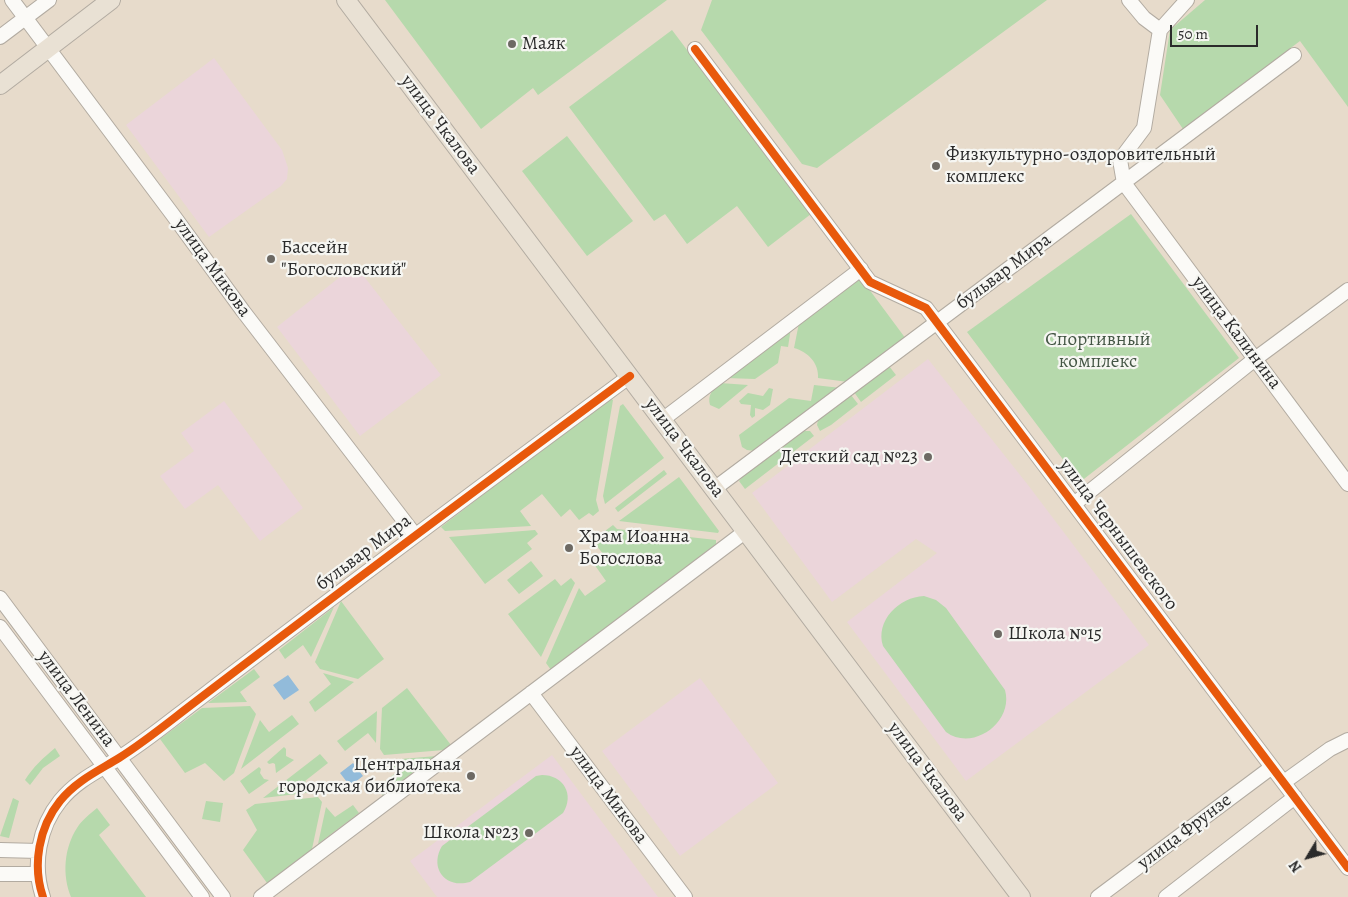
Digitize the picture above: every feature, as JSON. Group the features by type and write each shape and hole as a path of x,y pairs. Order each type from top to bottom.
{"main road":[{"path":"0,85 111,0"},
{"name":"улица Чкалова","path":"346,0 664,419 714,489 739,536 1021,897"}],"street":[{"name":"улица Микова","path":"12,0 167,207 242,311 415,535"},
{"path":"0,37 48,0"},
{"path":"1129,0 1144,18 1160,30"},
{"path":"1124,183 1120,160 1144,128 1160,30 1187,0"},
{"name":"улица Чернышевского","path":"695,49 870,282 926,308 938,322 1295,797"},
{"name":"бульвар Мира","path":"714,489 1294,55"},
{"name":"улица Калинина","path":"1124,183 1348,484"},
{"path":"664,419 861,269"},
{"path":"1074,504 1255,359 1348,290"},
{"name":"бульвар Мира","path":"42,897 38,874 38,852 46,825 69,791 85,778 119,758 147,738 415,535 630,376"},
{"path":"261,897 739,536"},
{"name":"улица Ленина","path":"0,598 223,897"},
{"name":"улица Ленина","path":"0,626 202,897"},
{"name":"улица Микова","path":"531,693 685,897"},
{"path":"89,746 103,736"},
{"path":"1284,782 1330,749 1348,740"},
{"name":"улица Фрунзе","path":"1098,897 1272,767"},
{"path":"1295,797 1348,868"},
{"name":"улица Фрунзе","path":"1166,897 1295,797"},
{"path":"0,850 38,852"},
{"path":"0,874 38,874"}],"shaded area":[{"path":"214,58 282,150 288,168 287,179 281,186 209,237 126,125"},
{"path":"355,265 441,375 360,436 277,327"},
{"path":"928,359 1028,485 1149,645 966,781 847,622 937,553 916,539 832,602 752,493"},
{"path":"224,401 303,508 260,541 218,485 185,509 160,476 194,451 181,433"},
{"path":"700,678 778,783 680,856 602,751"},
{"name":"Школа №23","path":"552,755 658,897 437,897 410,861"}],"green space":[{"name":"Маяк","path":"385,0 667,0 538,95 533,88 481,129"},
{"path":"712,0 1047,0 817,168 802,164 701,30"},
{"path":"1205,0 1348,0 1348,107 1300,41 1183,129 1160,95 1170,30"},
{"path":"672,30 811,214 768,247 737,206 687,244 665,214 654,221 569,107"},
{"path":"567,136 633,221 587,256 522,171"},
{"name":"Спортивный комплекс","path":"1131,214 1239,358 1080,482 967,332"},
{"path":"860,277 906,339 848,382 818,378 817,368 812,359 804,352 794,348 799,323"},
{"path":"791,328 788,347 781,346 778,363 755,379 726,378"},
{"path":"889,366 896,375 861,402 854,392"},
{"path":"720,383 748,385 719,409 710,405 709,398 713,390"},
{"path":"814,385 841,388 755,451 742,447 739,435 789,398 811,401"},
{"path":"769,388 773,389 770,405 763,410 755,408 755,416 752,418 750,415 751,405 741,404 739,401 748,393 763,396"},
{"path":"851,395 858,404 820,431 817,425 818,420"},
{"path":"609,398 613,400 596,500 599,511 593,516 589,513 579,520 570,509 561,517 542,494 520,511 531,526 445,531 441,527"},
{"path":"623,404 664,458 605,504 603,496 620,406"},
{"path":"810,431 814,436 745,489 739,481 744,475 801,432"},
{"path":"664,470 667,474 618,512 615,508"},
{"path":"679,477 719,531 718,533 619,521"},
{"path":"613,525 617,529 716,540 716,544 551,670 546,663 579,588 585,596 606,581 594,564 604,555 596,545 605,537 605,531"},
{"path":"535,530 538,534 527,543 532,549 485,584 449,537"},
{"path":"531,561 543,576 519,594 507,580"},
{"path":"571,578 575,583 541,657 508,614 555,579 561,586"},
{"path":"924,596 936,600 946,608 1005,690 1006,702 1003,713 989,731 979,736 957,737 946,732 883,646 881,637 883,628 891,612 906,601"},
{"path":"341,601 384,659 358,679 320,669 315,662"},
{"path":"334,607 311,657 303,645 285,659 279,650"},
{"path":"254,669 260,677 240,692 247,702 208,703"},
{"path":"323,673 354,682 315,712 309,702 331,684"},
{"path":"407,688 451,745 444,750 384,755 380,749 382,708"},
{"path":"250,706 256,714 234,773 224,781 205,763 185,773 160,739 202,708"},
{"path":"377,711 376,743 368,733 345,751 337,741"},
{"path":"292,715 299,724 241,769 260,720 269,732"},
{"path":"284,747 286,749 286,756 294,760 276,773 275,764 267,762"},
{"path":"55,748 60,756 43,768 30,785 25,780 28,775"},
{"path":"320,754 328,763 305,781 314,792 263,798"},
{"path":"437,756 383,796 377,787 397,772 389,760"},
{"path":"259,767 264,779 269,780 249,794 240,781"},
{"path":"542,775 556,778 565,787 568,799 563,813 470,882 453,882 442,875 437,862 442,846 536,776"},
{"path":"318,797 322,802 312,849 267,883 243,850 257,830 246,810 255,804"},
{"path":"13,798 19,801 9,838 0,836"},
{"path":"206,801 223,803 220,822 202,819"},
{"path":"353,805 359,813 318,844 326,807 335,817"},
{"path":"97,808 110,825 99,835 146,897 71,897 66,880 69,844 79,825"}],"water":[{"path":"288,675 299,690 284,700 273,685"},
{"path":"353,763 363,776 350,786 340,773"}],"cycle path":[{"path":"695,49 870,282 926,308 1348,868"},
{"path":"43,897 38,872 42,834 53,811 66,794 88,777 148,738 357,579 630,376"}],"place":[{"name":"Маяк","path":"512,44"},
{"name":"Физкультурно-оздоровительный комплекс","path":"936,166"},
{"name":"Бассейн \"Богословский\"","path":"271,259"},
{"name":"Детский сад №23","path":"928,457"},
{"name":"Храм Иоанна Богослова","path":"569,548"},
{"name":"Школа №15","path":"998,634"},
{"name":"Центральная городская библиотека","path":"471,776"},
{"name":"Школа №23","path":"529,833"}]}
